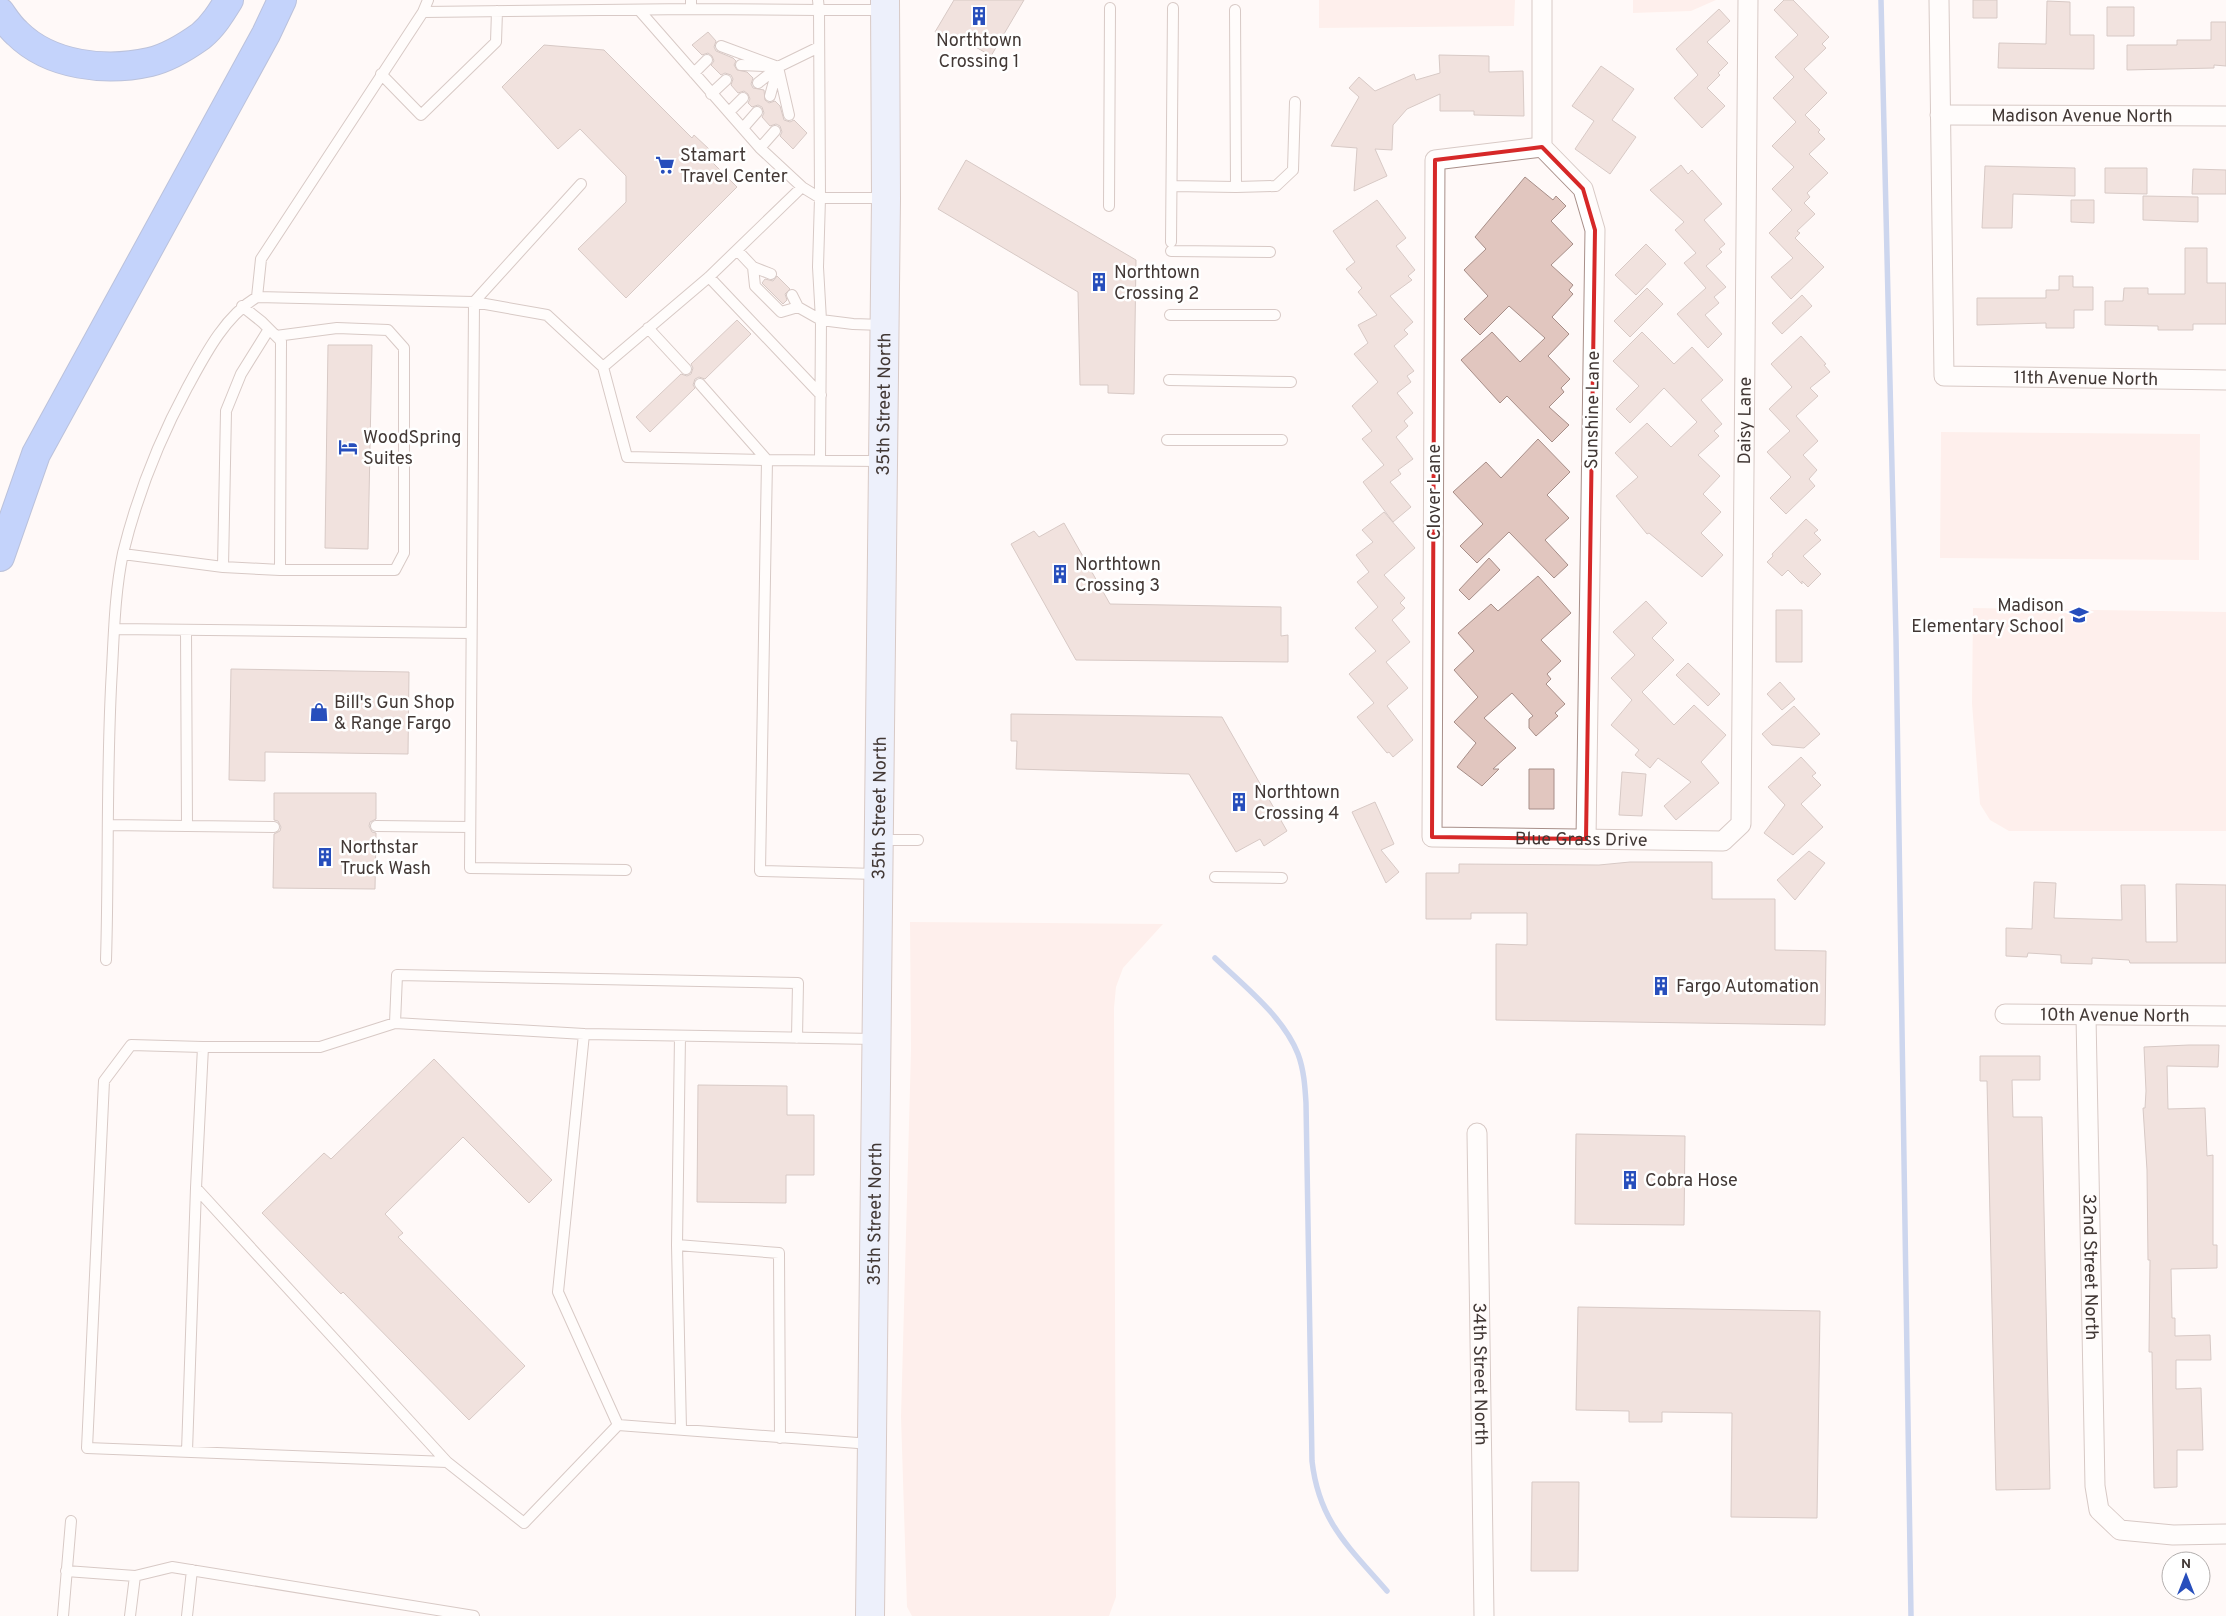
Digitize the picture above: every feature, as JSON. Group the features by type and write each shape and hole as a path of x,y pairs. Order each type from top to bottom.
{"highway":[{"path":"0,12 16,33 37,48 65,60 95,66 124,66 152,62 176,51 202,35 220,16 229,0"},
{"path":"266,34 276,0"},
{"path":"0,557 36,454 266,34 282,0"}],"street":[{"path":"1542,0 1542,147"},
{"name":"Daisy Lane","path":"1728,836 1741,824 1748,0"},
{"path":"1938,0 1940,115"},
{"name":"35th Street North","path":"870,1616 886,198 885,5"},
{"name":"Madison Avenue North","path":"1940,115 2226,116"},
{"name":"11th Avenue North","path":"1940,115 1944,376 2226,380"},
{"name":"Clover Lane","path":"1432,837 1435,160 1542,147"},
{"name":"Sunshine Lane","path":"1542,147 1583,189 1595,230 1586,839"},
{"name":"Blue Grass Drive","path":"1432,837 1723,841 1728,836"},
{"name":"10th Avenue North","path":"2005,1014 2226,1016"},
{"name":"32nd Street North","path":"2086,1016 2095,1486 2099,1510 2120,1530 2173,1535 2226,1534"},
{"name":"34th Street North","path":"1477,1133 1484,1616"}],"lane":[{"path":"257,297 261,259 423,12 428,0"},
{"path":"423,12 639,10 691,5 885,5"},
{"path":"819,5 820,198 818,267 821,320 820,460"},
{"path":"1109,206 1110,8"},
{"path":"1173,8 1171,246 1270,252"},
{"path":"639,10 760,148 802,187 820,198 886,198"},
{"path":"1235,10 1236,187"},
{"path":"381,74 421,115 496,42 497,11"},
{"path":"721,46 778,67"},
{"path":"758,83 778,67 819,47"},
{"path":"694,73 707,60"},
{"path":"741,65 778,67"},
{"path":"770,96 778,67"},
{"path":"778,67 789,115"},
{"path":"711,94 726,80"},
{"path":"729,112 743,98"},
{"path":"1172,186 1276,186 1293,170 1295,102"},
{"path":"743,128 757,112"},
{"path":"760,148 775,131"},
{"path":"581,184 474,302 470,868 626,870"},
{"path":"603,367 709,277 802,187"},
{"path":"737,250 753,267 771,274"},
{"path":"753,267 755,286 781,312 798,307"},
{"path":"709,277 821,395"},
{"path":"792,296 798,307 821,320 853,324 884,324"},
{"path":"106,960 109,717 114,629 123,554 139,496 172,416 208,349 242,306 257,297 474,302 547,316 603,367 627,457 882,461"},
{"path":"242,306 281,341 280,570"},
{"path":"1170,314 1275,316"},
{"path":"123,554 223,567 280,570 395,570 404,553 404,348 388,330 337,328 272,332"},
{"path":"648,328 686,369"},
{"path":"223,567 226,410 241,374 272,332"},
{"path":"1169,380 1291,382"},
{"path":"700,384 767,460 760,871 878,874"},
{"path":"1167,440 1282,440"},
{"path":"114,629 471,633"},
{"path":"186,630 187,826"},
{"path":"108,826 274,827"},
{"path":"376,826 470,827"},
{"path":"879,840 918,840"},
{"path":"1215,877 1282,878"},
{"path":"395,1023 397,975 798,983 797,1038"},
{"path":"447,1462 87,1448 104,1081 131,1045 204,1048 320,1046 395,1023 584,1034 876,1039"},
{"path":"584,1034 558,1292 618,1425"},
{"path":"680,1036 677,1245 681,1429"},
{"path":"186,1451 196,1188 204,1048"},
{"path":"196,1188 447,1462 524,1523 618,1425 872,1444"},
{"path":"677,1245 779,1252 780,1438"},
{"path":"63,1616 71,1521"},
{"path":"66,1570 135,1576 172,1567 474,1616"},
{"path":"187,1616 192,1570"},
{"path":"130,1616 135,1576"}],"highlighted area":[{"path":"1542,147 1583,189 1595,230 1586,839 1432,837 1435,160"}],"shaded area":[{"path":"1319,0 1515,0 1514,26 1319,28"},
{"path":"1633,0 1716,0 1691,11 1633,13"},
{"path":"1941,432 2200,434 2199,560 1940,558"},
{"path":"1973,608 2226,612 2226,831 2009,831 1990,820 1980,804 1972,704"},
{"path":"910,922 1163,924 1123,968 1116,987 1114,1008 1116,1597 1109,1616 912,1616 907,1607 901,1417 911,1050"}],"building":[{"name":"Northtown Crossing 1","path":"954,0 1024,0 991,56 964,40 960,46 935,32"},
{"path":"1784,0 1793,0 1829,37 1822,44 1826,48 1804,69 1827,93 1805,115 1820,130 1818,132 1825,139 1809,154 1828,173 1807,193 1810,197 1804,203 1815,214 1797,231 1800,233 1795,238 1824,267 1791,299 1771,277 1793,258 1769,233 1792,210 1772,189 1794,167 1772,146 1796,122 1773,98 1794,77 1775,57 1798,35 1774,10"},
{"path":"1973,0 1997,0 1997,18 1973,18"},
{"path":"2047,1 2070,2 2070,35 2094,35 2094,69 1998,68 1999,43 2046,44"},
{"path":"2107,7 2134,7 2134,36 2107,36"},
{"path":"1719,9 1730,21 1707,42 1728,63 1718,73 1720,75 1707,88 1725,106 1702,128 1674,98 1698,75 1676,49"},
{"path":"2211,22 2226,22 2226,66 2214,65 2214,68 2127,70 2127,45 2177,45 2177,40 2211,40"},
{"path":"708,32 716,41 714,47 716,51 733,58 736,61 734,65 737,70 747,72 753,78 751,84 753,88 764,90 765,100 769,103 775,101 780,106 784,120 790,122 794,120 807,133 793,149 780,136 782,132 780,126 776,124 770,126 762,117 764,113 762,107 758,105 752,107 748,103 750,99 748,94 744,91 738,93 731,85 733,79 731,75 725,73 721,75 711,65 714,61 712,56 708,53 702,55 692,45"},
{"name":"Stamart Travel Center","path":"544,45 604,50 692,138 694,135 709,149 703,153 737,187 626,298 578,249 626,202 626,176 580,129 558,149 502,87"},
{"path":"1439,55 1489,56 1489,72 1523,71 1524,116 1474,115 1474,111 1440,111 1440,94 1407,109 1393,125 1392,150 1375,149 1387,176 1354,191 1357,148 1331,146 1359,97 1349,88 1359,77 1375,91 1414,74 1416,80 1440,73"},
{"path":"1601,66 1634,89 1612,120 1636,137 1610,174 1575,149 1594,121 1572,106"},
{"name":"Northtown Crossing 2","path":"966,160 1136,260 1134,394 1108,393 1108,385 1080,385 1078,292 938,209"},
{"path":"1681,165 1688,174 1692,170 1722,204 1704,220 1725,244 1719,249 1722,252 1706,266 1726,287 1714,297 1719,303 1705,315 1722,334 1708,348 1677,314 1706,288 1684,263 1696,253 1675,230 1684,222 1650,190"},
{"path":"1985,166 2075,168 2075,196 2013,194 2012,228 1982,228"},
{"path":"2105,168 2147,168 2147,194 2105,193"},
{"path":"2193,169 2226,170 2226,194 2192,194"},
{"path":"1525,177 1553,200 1556,196 1566,206 1551,221 1573,244 1551,265 1573,285 1569,290 1573,294 1552,317 1569,334 1548,356 1570,379 1561,388 1564,392 1549,407 1569,425 1552,442 1507,396 1500,403 1461,360 1492,332 1520,362 1545,338 1509,306 1480,335 1464,319 1488,296 1464,270 1486,249 1475,237"},
{"path":"2143,196 2198,197 2198,222 2143,220"},
{"path":"1377,200 1406,238 1396,246 1415,270 1408,276 1412,280 1390,296 1413,322 1404,330 1408,334 1394,346 1414,371 1407,376 1411,382 1397,393 1413,413 1404,421 1408,426 1396,437 1413,459 1398,470 1401,474 1390,482 1411,507 1393,522 1363,482 1384,465 1362,439 1372,431 1352,406 1378,382 1354,354 1368,343 1358,325 1377,315 1358,292 1362,288 1346,269 1355,262 1333,231"},
{"path":"2071,200 2094,200 2094,223 2071,222"},
{"path":"1646,244 1666,264 1636,295 1615,275"},
{"path":"2185,248 2207,248 2207,283 2226,283 2226,324 2193,324 2193,330 2158,330 2158,326 2105,325 2105,301 2123,301 2124,288 2148,288 2148,294 2185,294"},
{"path":"777,276 790,289 785,294 787,300 783,304 762,283 765,279 773,281"},
{"path":"2059,276 2073,276 2073,287 2093,287 2093,310 2074,310 2074,328 2046,328 2046,323 1977,325 1977,298 2046,298 2046,290 2059,290"},
{"path":"1647,288 1663,304 1630,337 1614,321"},
{"path":"1802,295 1812,306 1782,334 1772,323"},
{"path":"737,320 751,334 705,379 699,377 695,379 693,385 695,388 650,432 636,417 681,374 687,376 691,374 693,368 691,364"},
{"path":"1642,332 1674,364 1692,347 1723,380 1701,400 1722,424 1714,431 1719,436 1698,455 1720,476 1703,494 1721,512 1701,533 1723,555 1702,577 1649,533 1647,534 1616,496 1638,477 1615,453 1647,423 1671,447 1697,422 1664,388 1630,423 1616,409 1639,386 1613,361"},
{"path":"1801,336 1826,364 1824,365 1830,372 1810,388 1818,396 1796,416 1818,441 1803,455 1817,470 1809,479 1815,486 1786,514 1770,498 1791,477 1767,452 1790,431 1769,409 1792,387 1771,364"},
{"name":"WoodSpring Suites","path":"328,345 372,345 368,549 325,548"},
{"path":"1538,439 1570,472 1547,495 1569,518 1545,540 1568,565 1554,578 1509,532 1477,563 1460,546 1483,524 1453,492 1486,462 1501,478"},
{"path":"1384,512 1415,548 1384,575 1405,598 1400,603 1405,608 1392,620 1410,642 1386,662 1408,688 1387,706 1413,740 1393,757 1389,752 1387,753 1357,717 1374,703 1349,674 1376,651 1355,628 1378,607 1357,582 1369,572 1356,555 1373,542 1362,530"},
{"path":"1806,519 1818,530 1814,533 1821,540 1803,556 1821,574 1808,587 1802,581 1802,584 1788,570 1782,576 1767,562 1773,556 1772,554"},
{"name":"Northtown Crossing 3","path":"1064,523 1110,604 1281,607 1281,636 1288,635 1288,662 1076,660 1011,544 1034,531 1039,537"},
{"path":"1489,558 1500,570 1469,600 1459,590"},
{"path":"1538,576 1571,613 1541,640 1561,661 1547,674 1551,679 1546,684 1565,704 1555,713 1558,716 1536,736 1529,728 1529,719 1533,716 1512,693 1484,718 1516,748 1493,769 1499,769 1482,786 1457,767 1476,743 1454,722 1478,697 1454,670 1474,651 1458,633 1491,604 1498,611"},
{"path":"1646,601 1667,623 1652,638 1674,660 1642,692 1674,725 1694,705 1726,735 1701,762 1719,783 1676,820 1664,806 1691,782 1658,758 1650,768 1635,755 1639,750 1611,725 1632,700 1611,678 1635,655 1613,632"},
{"path":"1776,610 1802,610 1802,662 1776,662"},
{"path":"1688,663 1720,694 1708,706 1676,675"},
{"name":"Bill's Gun Shop & Range Fargo","path":"231,669 409,672 408,754 265,752 265,781 229,780"},
{"path":"1780,682 1795,699 1782,710 1767,694"},
{"path":"1794,706 1820,734 1804,748 1772,745 1762,734"},
{"name":"Northtown Crossing 4","path":"1011,714 1222,717 1287,831 1264,846 1260,839 1236,852 1189,774 1016,769 1017,741 1011,741"},
{"path":"1801,757 1816,773 1812,776 1821,785 1801,804 1823,827 1793,855 1764,833 1785,805 1768,787"},
{"path":"1529,769 1554,769 1554,809 1529,809"},
{"path":"1622,772 1646,774 1642,816 1619,815"},
{"name":"Northstar Truck Wash","path":"274,793 376,793 376,819 370,822 369,826 372,832 376,833 375,889 273,888 274,834 280,831 281,827 278,821 274,820"},
{"path":"1375,802 1394,844 1381,850 1399,872 1386,883 1352,812"},
{"path":"1809,851 1825,863 1795,900 1777,880"},
{"path":"1630,862 1712,862 1712,899 1775,899 1775,950 1826,951 1825,1025 1496,1020 1496,944 1527,945 1527,913 1471,913 1471,919 1426,919 1426,873 1459,873 1459,864 1599,865"},
{"path":"2034,882 2056,883 2054,918 2122,920 2121,885 2145,885 2146,942 2177,942 2176,884 2226,885 2226,963 2130,963 2129,960 2092,958 2092,964 2061,963 2061,955 2028,953 2027,957 2006,956 2006,928 2032,929"},
{"path":"2219,1045 2218,1067 2167,1066 2168,1109 2205,1108 2207,1156 2213,1155 2213,1245 2217,1245 2217,1268 2171,1269 2172,1318 2175,1318 2175,1336 2210,1335 2211,1360 2176,1360 2176,1389 2201,1388 2203,1450 2177,1450 2177,1487 2154,1488 2152,1352 2149,1352 2150,1260 2148,1260 2147,1170 2143,1108 2145,1108 2146,1091 2144,1047"},
{"path":"1980,1056 2040,1056 2040,1080 2012,1080 2013,1117 2042,1117 2050,1489 1996,1490 1987,1081 1980,1081"},
{"path":"434,1059 552,1180 529,1203 463,1137 385,1214 403,1233 398,1237 525,1366 469,1420 262,1213 324,1153 331,1159"},
{"path":"698,1085 787,1086 787,1115 814,1115 814,1175 786,1175 786,1203 697,1202"},
{"name":"Cobra Hose","path":"1576,1134 1685,1136 1684,1225 1575,1224"},
{"path":"1578,1307 1820,1311 1817,1518 1731,1517 1732,1413 1662,1412 1662,1422 1629,1422 1629,1411 1576,1410"},
{"path":"1532,1482 1579,1482 1578,1571 1531,1571"}],"waterway":[{"path":"1881,0 1896,638 1911,1616"},
{"path":"1215,958 1273,1014 1291,1040 1300,1060 1306,1103 1312,1461 1321,1501 1329,1517 1348,1547 1387,1591"}],"place":[{"name":"Northtown Crossing 1","path":"979,16"},
{"name":"Stamart Travel Center","path":"665,165"},
{"name":"Northtown Crossing 2","path":"1099,282"},
{"name":"WoodSpring Suites","path":"348,447"},
{"name":"Northtown Crossing 3","path":"1060,574"},
{"name":"Madison Elementary School","path":"2079,615"},
{"name":"Bill's Gun Shop & Range Fargo","path":"319,712"},
{"name":"Northtown Crossing 4","path":"1239,802"},
{"name":"Northstar Truck Wash","path":"325,857"},
{"name":"Fargo Automation","path":"1661,986"},
{"name":"Cobra Hose","path":"1630,1180"}]}
